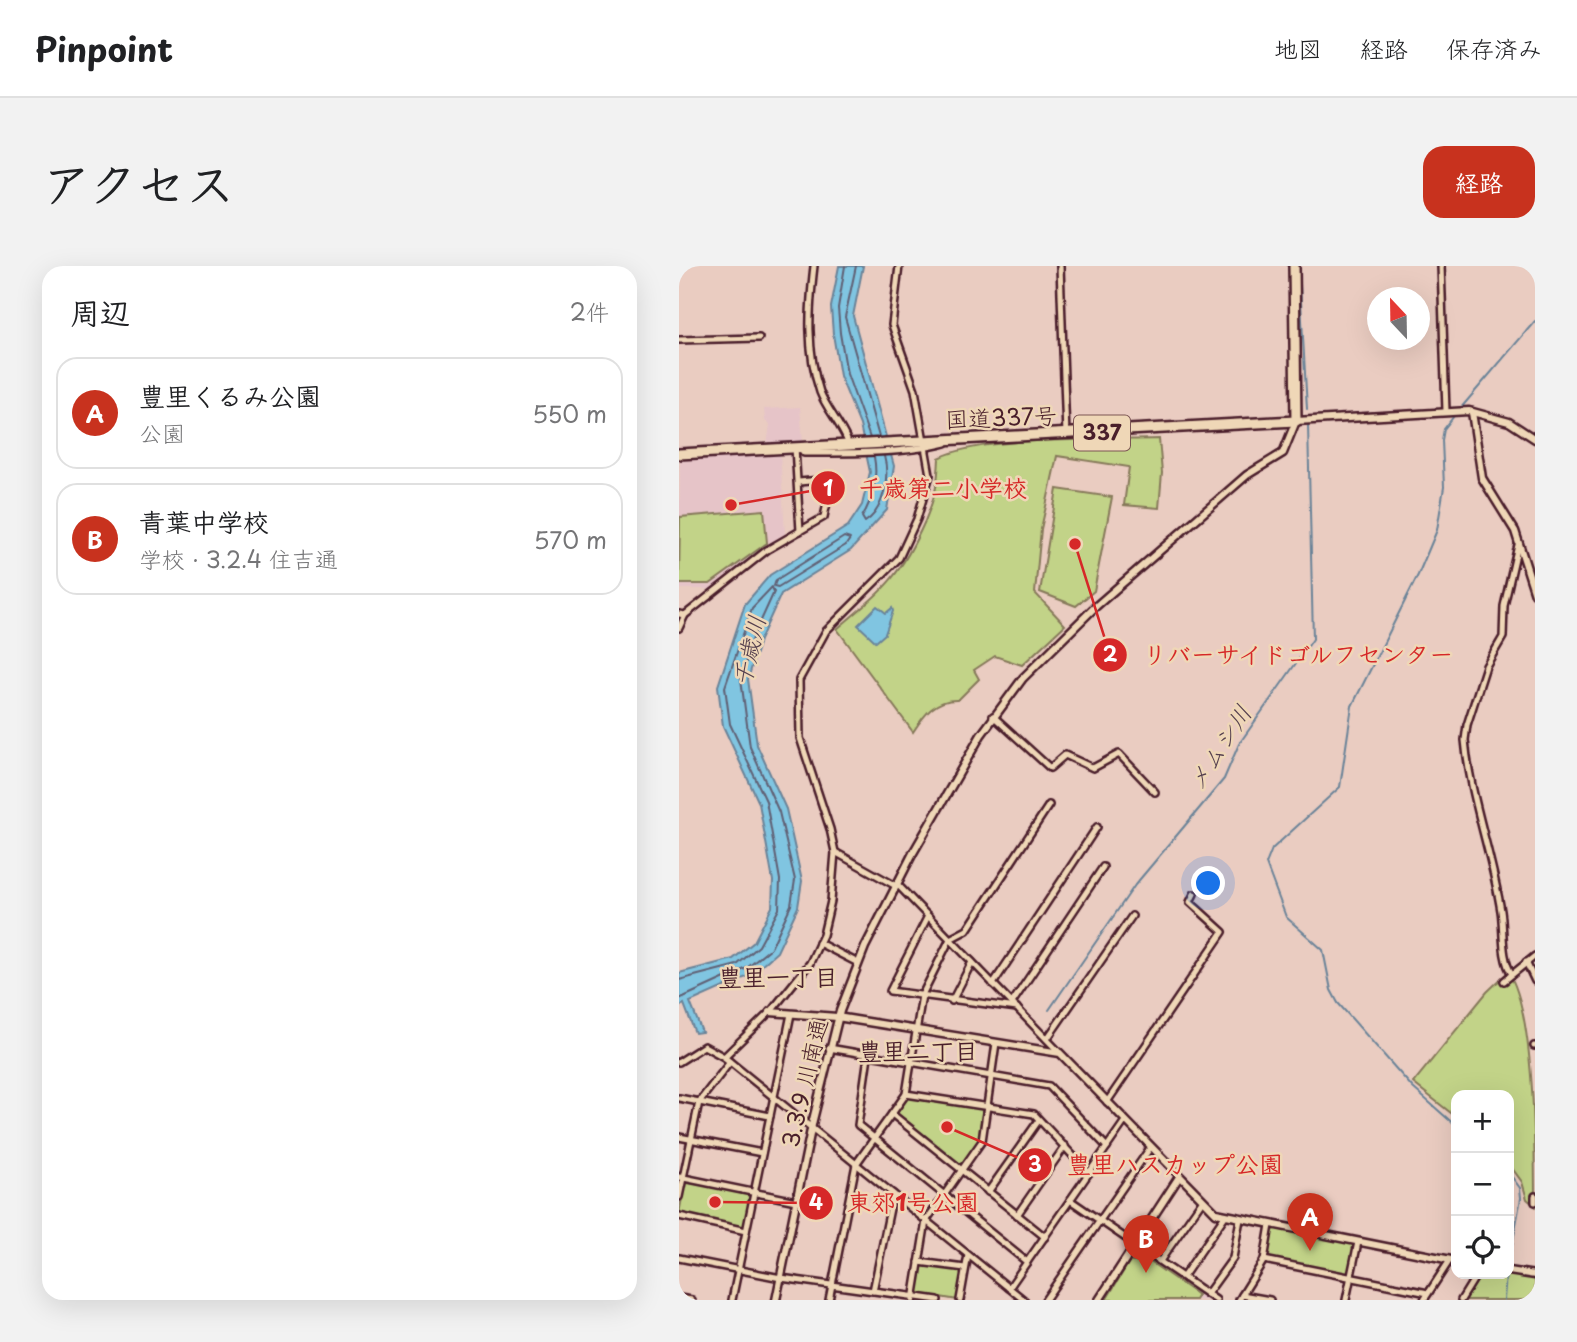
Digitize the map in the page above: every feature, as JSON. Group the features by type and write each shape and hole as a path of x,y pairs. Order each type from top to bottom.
{"highway":[{"path":"1294,266 1296,421"},
{"name":"国道337号","path":"679,454 907,445 959,439 1296,421"}],"street":[{"path":"814,266 808,323 811,355 821,394 843,446"},
{"path":"724,1057 795,983 820,943 831,901 835,852 800,738 800,680 826,631 899,558 917,519 930,475 915,390 892,325 899,266"},
{"path":"1060,266 1066,435"},
{"path":"1441,266 1448,411"},
{"path":"679,340 759,338"},
{"path":"1296,421 1448,411 1471,412 1509,422 1535,439"},
{"path":"1471,412 1482,478 1515,531 1535,594"},
{"name":"3.3.9 川南通","path":"776,1300 837,1017 858,963 897,885 993,716 1023,678 1111,593 1247,475 1283,453 1296,421"},
{"path":"797,448 800,531"},
{"path":"679,628 682,615 755,559 824,517 832,479 799,482"},
{"path":"1513,974 1505,962 1506,945 1497,885 1465,740 1484,672 1503,637 1505,598 1518,545"},
{"path":"993,716 1050,768 1066,755 1093,768 1119,754 1155,792"},
{"path":"829,1300 856,1164 906,1094 922,996 950,939 967,930 1049,805"},
{"path":"993,984 1097,827"},
{"path":"835,852 897,885 1216,1213 1451,1260"},
{"path":"1014,1006 1103,867"},
{"path":"1107,1102 1223,932 1190,901 1194,894"},
{"path":"928,916 890,991 1014,1006"},
{"path":"1047,1040 1132,916"},
{"path":"820,943 858,963"},
{"path":"1504,981 1535,956"},
{"path":"952,1000 972,962"},
{"path":"1527,962 1535,981"},
{"path":"770,1012 837,1017 1060,1053"},
{"path":"732,1300 791,1014"},
{"path":"913,1298 926,1221 982,1141 996,1043"},
{"path":"679,1062 703,1046 724,1057 1024,1300"},
{"path":"829,1048 1049,1086 1107,1147"},
{"path":"868,1056 858,1125 1027,1262"},
{"path":"679,1197 699,1102 730,1062"},
{"path":"906,1094 1034,1114 1090,1172"},
{"path":"679,1098 770,1116"},
{"path":"892,1114 1045,1237"},
{"path":"988,1192 1039,1120"},
{"path":"1009,1288 1125,1121"},
{"path":"679,1137 762,1153"},
{"path":"1017,1215 1065,1146"},
{"path":"1045,1300 1150,1148"},
{"path":"1099,1300 1179,1177"},
{"path":"681,1178 796,1202"},
{"path":"873,1291 893,1194"},
{"path":"1535,1196 1535,1202"},
{"path":"1070,1200 1216,1300"},
{"path":"1160,1261 1202,1201"},
{"path":"679,1216 746,1231"},
{"path":"1183,1277 1225,1216"},
{"path":"1207,1294 1233,1258 1240,1219"},
{"path":"1269,1300 1241,1297 1263,1260 1270,1225"},
{"path":"1346,1300 1358,1242"},
{"path":"960,1300 968,1255"},
{"path":"679,1258 781,1278 938,1300"},
{"path":"1263,1260 1428,1293"},
{"path":"919,1262 965,1268"},
{"path":"1424,1300 1451,1263"},
{"path":"1514,1272 1535,1275"},
{"path":"1461,1300 1474,1279"},
{"path":"679,1298 692,1300"}],"shaded area":[{"path":"800,407 803,442 767,445 770,424 765,421 764,409"},
{"path":"780,453 785,534 766,545 710,589 679,589 680,460"},
{"path":"1135,1247 1211,1300 1104,1300"}],"green space":[{"path":"1159,439 1162,473 1159,508 1124,505 1129,467 1057,456 1041,529 1035,593 1065,625 1022,665 995,656 974,670 979,679 958,700 943,702 931,709 913,732 837,629 879,593 907,557 931,505 937,483 939,458 959,451 1014,442"},
{"path":"1057,489 1112,497 1094,591 1076,606 1040,592"},
{"path":"764,510 767,543 710,584 679,584 680,517"},
{"path":"1508,972 1517,991 1524,1018 1532,1084 1535,1206 1527,1199 1522,1182 1514,1171 1514,1090 1451,1090 1451,1113 1413,1083 1487,992"},
{"path":"907,1097 983,1108 978,1142 961,1165 895,1113"},
{"path":"685,1182 751,1195 744,1227 679,1214"},
{"path":"1272,1228 1354,1244 1348,1274 1267,1259"},
{"path":"1149,1261 1198,1295 1195,1300 1106,1300 1129,1262"},
{"path":"920,1264 963,1270 958,1300 916,1293"},
{"path":"1514,1275 1535,1279 1535,1300 1463,1300 1477,1279 1514,1279"}],"water":[{"name":"千歳川","path":"839,266 863,266 853,316 894,466 887,510 851,550 781,594 760,640 748,679 757,745 786,809 802,881 798,907 777,952 751,975 690,1002 702,1032 695,1033 684,1004 679,1007 679,973 733,959 754,942 772,907 773,881 759,803 723,726 718,686 745,604 770,575 848,526 862,505 870,472 860,425 840,376 833,334 831,307"},
{"path":"877,606 886,613 892,608 893,611 885,634 876,642 858,625"}],"waterway":[{"name":"メムシ川","path":"1299,266 1307,409"},
{"path":"1460,409 1535,321"},
{"path":"1451,1122 1413,1088 1338,1003 1331,990 1323,950 1286,917 1266,864 1272,849 1340,787 1352,706 1418,575 1437,530 1444,487 1442,440 1444,429 1454,416"},
{"name":"メムシ川","path":"1049,1010 1135,885 1224,779 1239,744 1313,639 1308,425"},
{"path":"1514,1180 1520,1188 1521,1198 1514,1235"},
{"path":"1504,1300 1506,1279"}],"place":[{"name":"千歳第二小学校","path":"731,505"},
{"name":"リバーサイドゴルフセンター","path":"1075,544"},
{"name":"豊里ハスカップ公園","path":"947,1127"},
{"name":"東郊1号公園","path":"715,1202"},
{"name":"豊里くるみ公園","path":"1310,1251"},
{"name":"青葉中学校","path":"1146,1273"}],"district":[{"name":"豊里一丁目","path":"778,978"},
{"name":"豊里二丁目","path":"918,1052"}]}
